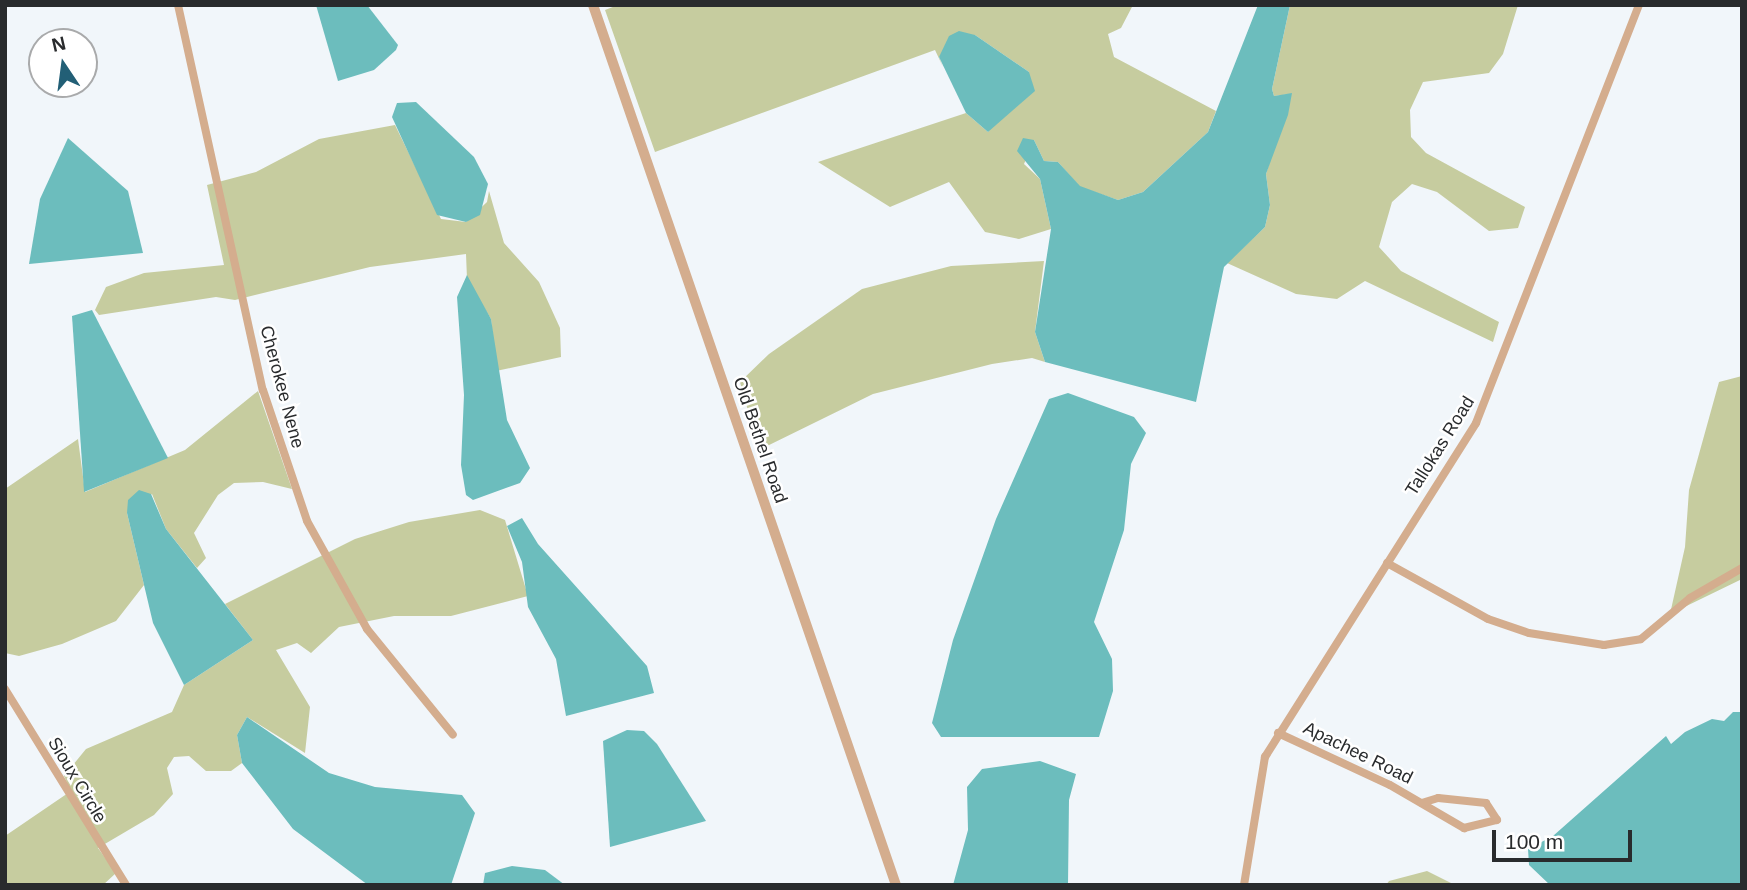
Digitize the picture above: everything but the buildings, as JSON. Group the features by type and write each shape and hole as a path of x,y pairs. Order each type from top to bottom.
{"street":[{"name":"Cherokee Nene","path":"178,5 263,390 307,521 367,629 453,735"},
{"name":"Old Bethel Road","path":"593,5 896,885"},
{"name":"Tallokas Road","path":"1244,885 1256,785 1278,733 1387,563 1489,396 1639,5"},
{"path":"1387,563 1488,619 1530,633 1604,645 1641,639 1690,598 1742,568"},
{"name":"Sioux Circle","path":"5,689 126,885"},
{"name":"Apachee Road","path":"1278,733 1422,803 1469,829 1490,825 1497,816 1480,801 1438,798 1422,803"}],"green space":[{"path":"618,5 1133,5 1121,28 1108,34 1114,57 1216,111 1208,132 1143,192 1118,200 1080,187 1058,162 1044,161 1034,140 1024,164 1040,179 1051,229 1019,239 985,232 949,182 890,207 818,162 966,113 988,132 1029,72 975,35 939,57 943,67 935,50 655,152 605,10"},
{"path":"1290,5 1518,5 1503,54 1489,73 1423,82 1410,110 1411,137 1426,153 1525,207 1518,228 1489,231 1437,192 1412,184 1392,202 1379,247 1401,271 1499,322 1493,342 1365,281 1337,299 1296,294 1227,263 1265,227 1270,205 1266,174 1291,94 1274,96 1272,89"},
{"path":"395,125 441,219 466,222 487,202 489,191 504,243 539,282 560,328 561,357 496,371 491,319 467,279 466,254 370,267 235,300 216,297 99,315 95,310 106,287 144,273 224,265 207,185 256,172 319,139"},
{"path":"1044,261 1035,332 1045,362 1032,358 992,364 873,394 759,450 740,382 769,354 862,289 951,266"},
{"path":"1742,376 1742,579 1670,614 1685,547 1689,490 1719,382"},
{"path":"258,391 292,489 263,482 234,483 218,495 194,533 206,558 197,568 166,529 152,494 127,513 144,585 116,621 62,644 19,656 5,653 5,489 78,439 85,492 185,450"},
{"path":"480,510 505,520 528,596 451,616 394,616 339,627 311,653 297,643 276,650 310,707 305,753 247,717 237,735 242,763 231,771 206,771 189,756 174,757 167,768 173,794 154,815 98,848 116,873 103,885 5,885 5,836 71,791 64,776 86,749 172,712 184,685 253,640 225,604 355,539 409,522"},
{"path":"1427,871 1455,885 1386,885 1389,881"}],"water":[{"path":"316,5 367,5 398,45 396,50 374,70 338,81"},
{"path":"1258,5 1290,5 1272,89 1274,96 1292,93 1288,115 1266,174 1270,205 1265,227 1224,267 1196,402 1045,362 1035,332 1051,229 1040,179 1017,151 1023,138 1034,140 1044,161 1058,162 1080,186 1118,200 1143,192 1208,132"},
{"path":"959,31 975,35 1029,72 1035,91 988,132 966,113 939,57 949,36"},
{"path":"416,102 474,157 488,184 480,215 466,222 437,215 392,117 397,103"},
{"path":"68,138 128,191 143,253 29,264 40,199"},
{"path":"467,275 491,319 507,420 530,468 520,483 473,500 466,495 461,465 464,395 457,297"},
{"path":"92,310 168,458 84,492 72,316"},
{"path":"1068,393 1134,417 1146,433 1131,464 1124,530 1094,622 1112,659 1113,691 1099,737 941,737 932,723 953,640 996,519 1049,399"},
{"path":"139,490 151,494 166,529 253,640 184,685 153,623 127,513 128,500"},
{"path":"522,518 538,544 647,666 654,693 566,716 556,659 528,607 522,562 507,526"},
{"path":"1733,712 1742,712 1742,885 1550,885 1529,865 1528,849 1553,836 1666,736 1671,744 1685,732 1712,719 1724,721"},
{"path":"247,717 329,773 375,787 462,795 475,813 451,885 368,885 293,829 242,763 237,735"},
{"path":"627,730 644,731 657,744 706,821 610,847 603,741"},
{"path":"1040,761 1076,774 1069,800 1068,885 953,885 968,830 967,787 982,769"},
{"path":"512,866 545,870 565,885 483,885 485,873"}]}
